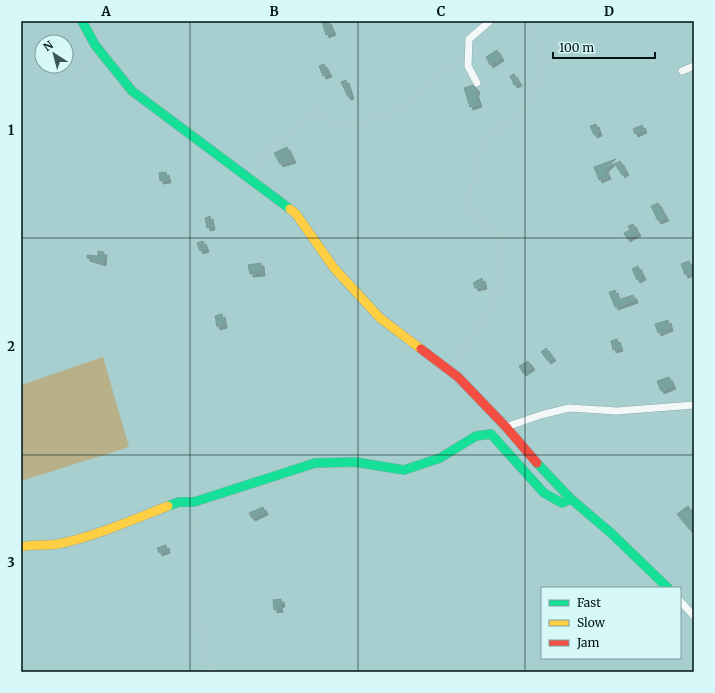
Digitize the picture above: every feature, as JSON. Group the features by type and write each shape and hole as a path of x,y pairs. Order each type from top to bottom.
{"street":[{"path":"82,21 95,44 132,91 296,214 334,268 380,318 458,377 506,427 540,467 571,499 611,533 667,587"},
{"path":"478,83 468,66 469,39 490,21"},
{"path":"682,71 694,66"},
{"path":"506,427 541,415 569,408 617,411 694,405"},
{"path":"21,547 34,544 56,544 98,533 180,502 194,502 315,463 355,462 404,470 440,458 476,436 491,434 544,492 562,503 571,499"},
{"path":"681,602 694,616"}],"path":[{"path":"449,370 492,304 504,262 496,232 476,217 466,205 484,137 515,119 530,100 545,62 530,27 530,21"},
{"path":"248,178 267,151 299,125 312,111 330,121 357,122 386,116 412,103 428,83 468,53"},
{"path":"194,502 197,616 210,672"}],"shaded area":[{"path":"103,357 129,447 21,481 21,385"}],"building":[{"path":"328,21 333,32 326,35 322,22"},
{"path":"497,50 501,58 490,65 486,57"},
{"path":"324,64 329,74 323,76 319,66"},
{"path":"514,74 519,83 514,85 510,76"},
{"path":"346,80 351,96 348,97 341,82"},
{"path":"473,85 476,88 477,92 475,92 479,104 470,107 464,88"},
{"path":"596,124 599,133 594,135 590,126"},
{"path":"642,125 644,130 635,134 633,129"},
{"path":"287,147 293,160 280,164 274,153"},
{"path":"616,159 605,169 608,176 599,180 594,167"},
{"path":"620,161 626,172 622,175 615,164"},
{"path":"166,172 168,180 160,181 159,173"},
{"path":"658,203 666,218 658,221 651,206"},
{"path":"210,216 212,227 207,228 205,218"},
{"path":"633,224 638,233 627,239 624,233 630,230 628,226"},
{"path":"203,241 206,249 200,251 197,243"},
{"path":"98,251 104,252 103,263 87,258 87,255 98,256"},
{"path":"689,261 693,272 685,275 681,264"},
{"path":"261,263 262,273 250,274 248,265"},
{"path":"638,266 643,277 637,280 632,269"},
{"path":"482,278 484,286 475,288 473,283"},
{"path":"615,290 618,300 633,295 635,300 615,307 609,292"},
{"path":"222,314 224,325 217,327 215,316"},
{"path":"668,320 670,328 658,333 655,324"},
{"path":"617,339 620,348 613,350 611,341"},
{"path":"546,348 553,358 548,361 541,352"},
{"path":"528,361 532,367 523,373 519,366"},
{"path":"669,377 673,386 661,391 657,381"},
{"path":"688,506 694,514 694,527 690,530 677,514"},
{"path":"263,507 265,512 252,518 249,513"},
{"path":"166,545 167,550 159,553 157,548"},
{"path":"281,599 282,604 279,605 280,609 274,610 273,600"}],"traffic: fast":[{"path":"82,21 95,45 132,91 290,209"},
{"path":"168,506 179,502 194,502 315,463 355,462 404,470 440,458 476,436 491,434 544,493 562,503 571,499"},
{"path":"537,463 571,499 611,533 667,587"}],"traffic: slow":[{"path":"290,209 296,214 334,268 380,318 421,349"},
{"path":"21,547 58,544 72,541 114,527 168,506"}],"traffic: jam":[{"path":"421,349 458,377 506,427 537,463"}]}
